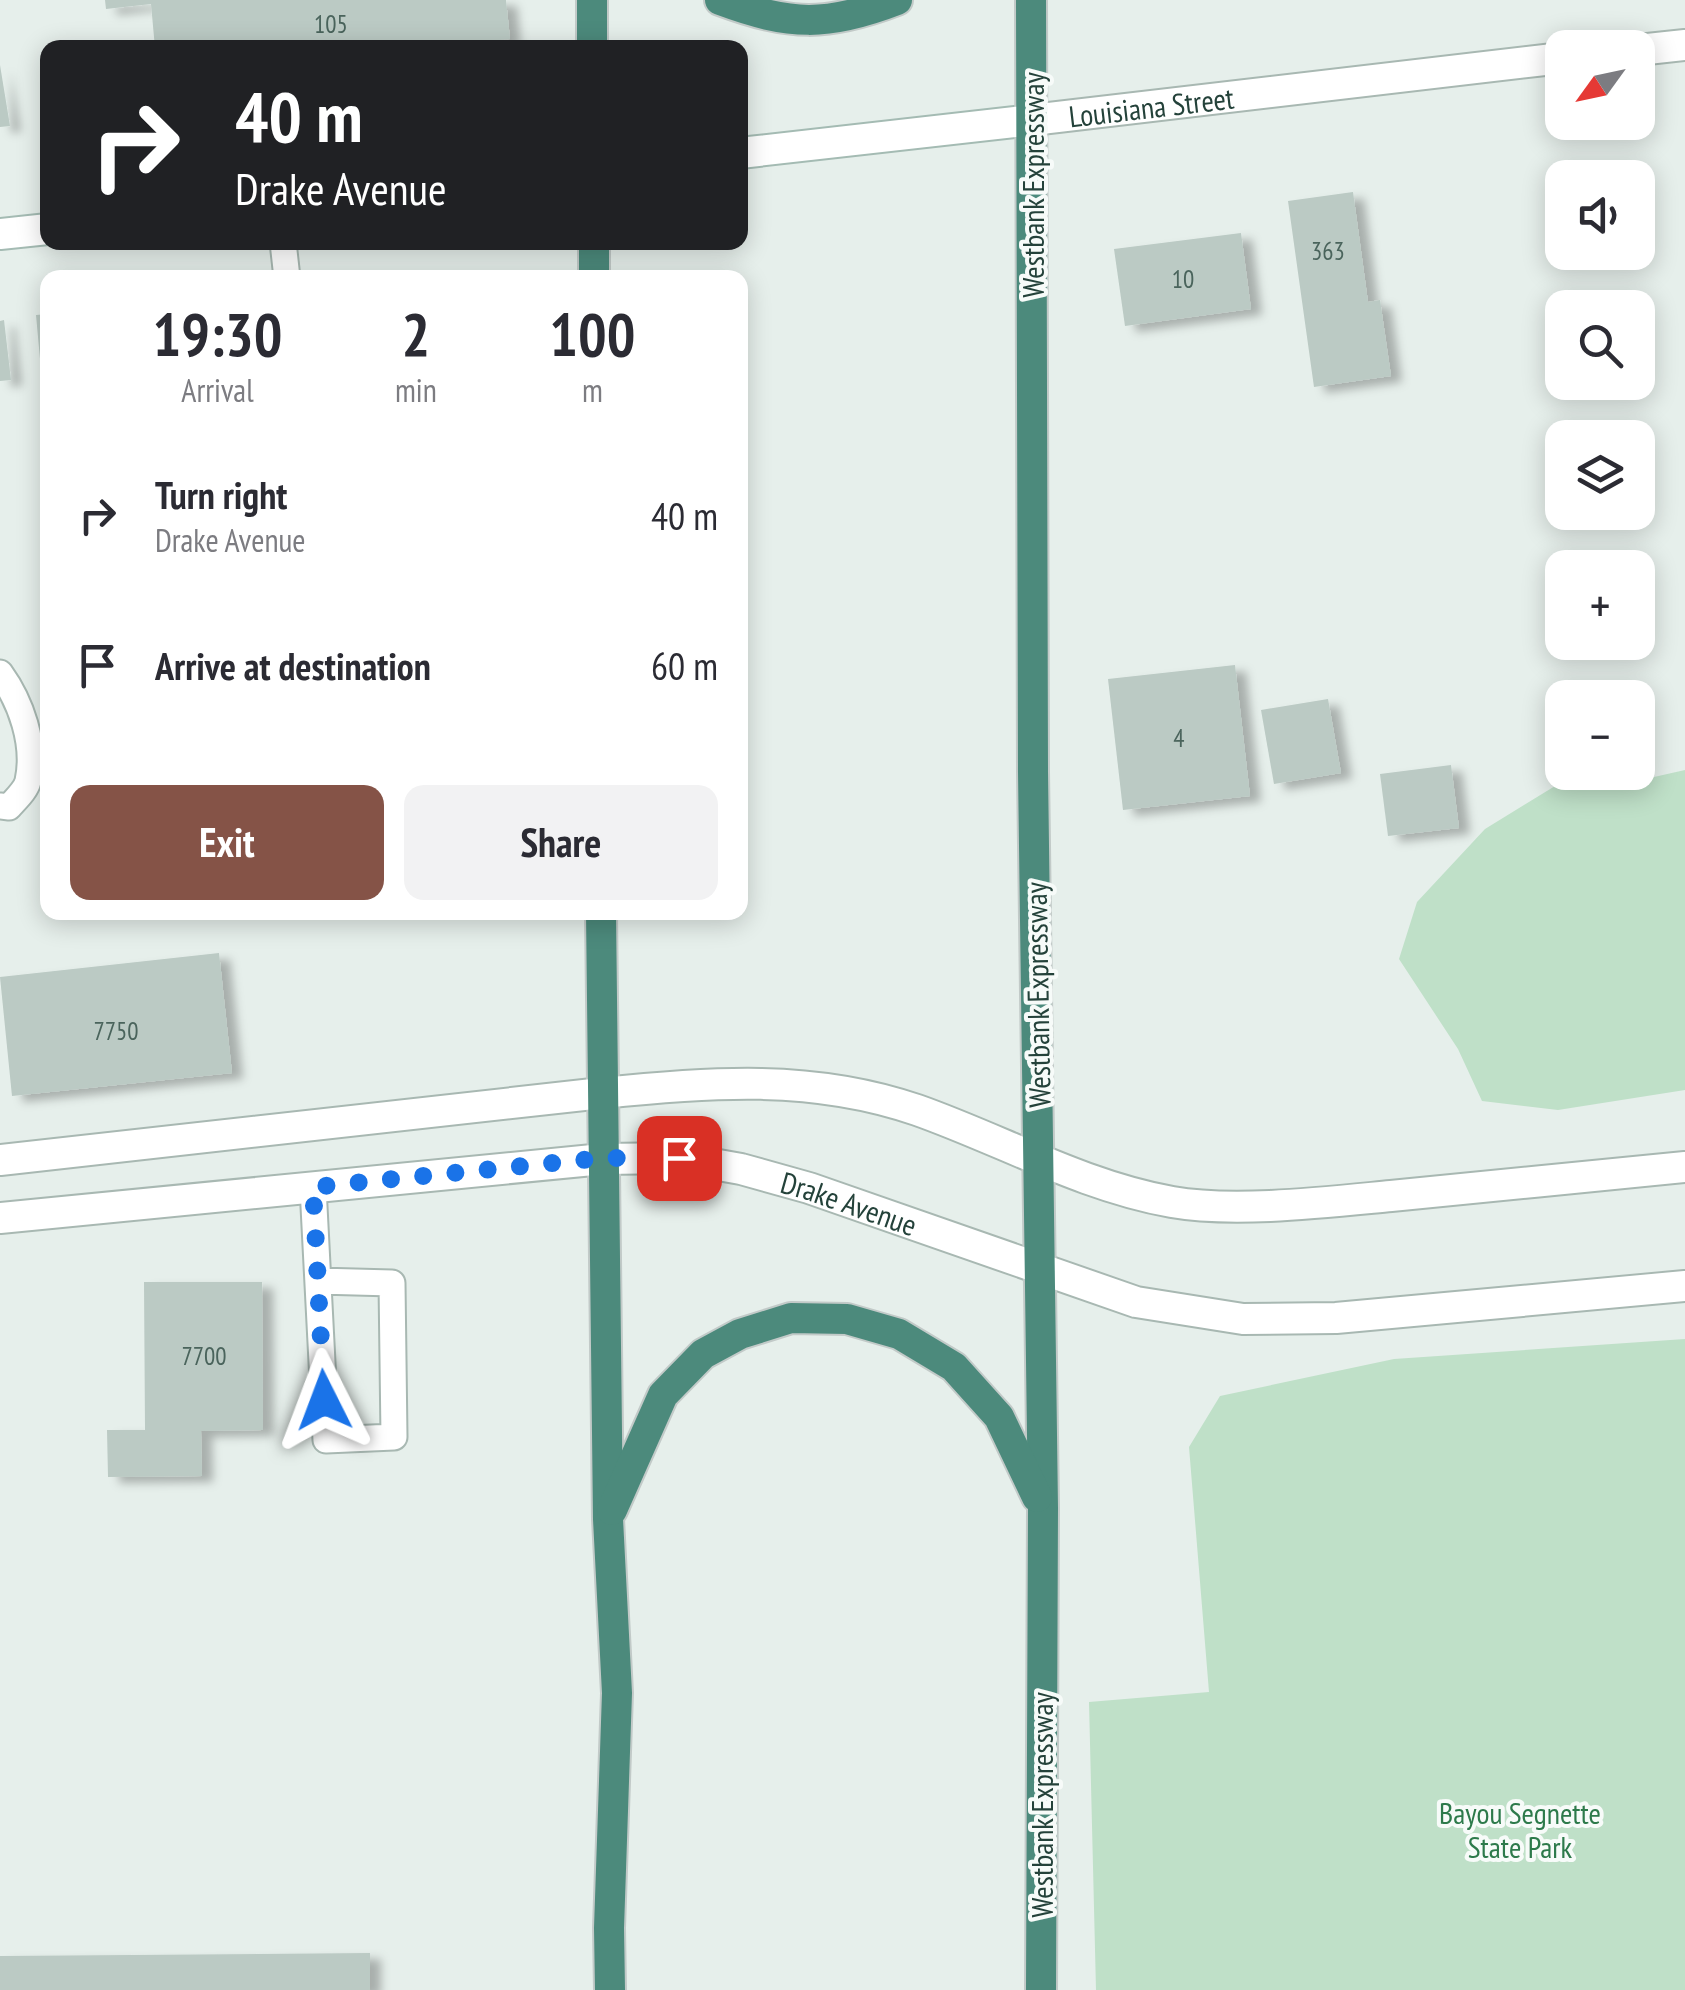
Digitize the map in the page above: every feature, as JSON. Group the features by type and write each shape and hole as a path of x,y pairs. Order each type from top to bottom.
{"highway":[{"path":"592,0 592,40"},
{"path":"720,0 766,17 816,21 856,16 897,0"},
{"name":"Westbank Expressway","path":"1031,0 1033,772 1043,1508 1041,1990"},
{"path":"601,920 608,1520 617,1693 610,1990"},
{"path":"608,1520 663,1394 702,1354 740,1334 791,1318 847,1319 899,1334 954,1367 999,1417 1043,1508"}],"street":[{"path":"1655,48 1685,45"},
{"name":"Louisiana Street","path":"748,153 1545,60"},
{"path":"0,234 40,230"},
{"path":"0,1160 602,1093 770,1082 848,1092 916,1110 1105,1186 1176,1202 1255,1205 1347,1200 1685,1167"},
{"name":"Drake Avenue","path":"0,1218 603,1158 679,1158 740,1169 808,1188 1136,1302 1243,1319 1336,1318 1685,1286"}],"lane":[{"path":"0,674 16,696 30,749 28,785 10,807 0,806"},
{"path":"313,1187 326,1440 394,1437 392,1283 318,1281"}],"green space":[{"path":"1685,770 1685,1090 1558,1110 1482,1101 1458,1049 1399,959 1417,902 1485,829 1549,790 1655,790 1655,777"},
{"name":"Bayou Segnette State Park","path":"1685,1339 1685,1990 1096,1990 1089,1702 1209,1692 1189,1447 1220,1396 1394,1359"}],"building":[{"path":"105,0 506,0 510,39 154,40 151,4 106,9"},
{"path":"0,65 10,126 0,127"},
{"path":"1353,192 1368,302 1380,300 1391,376 1314,387 1288,201"},
{"path":"1241,233 1251,309 1125,326 1114,249"},
{"path":"36,315 40,315 40,359"},
{"path":"4,320 11,380 0,381 0,321"},
{"path":"1235,665 1250,796 1123,810 1108,679"},
{"path":"1328,699 1341,773 1274,784 1261,710"},
{"path":"1451,765 1459,828 1388,836 1380,774"},
{"path":"219,953 232,1073 12,1096 0,977"},
{"path":"144,1282 262,1282 263,1430 201,1431 202,1476 108,1477 107,1430 145,1430"},
{"path":"370,1953 370,1990 0,1990 0,1956"}],"route":[{"path":"324,1400 313,1187 603,1158 679,1158"}]}
